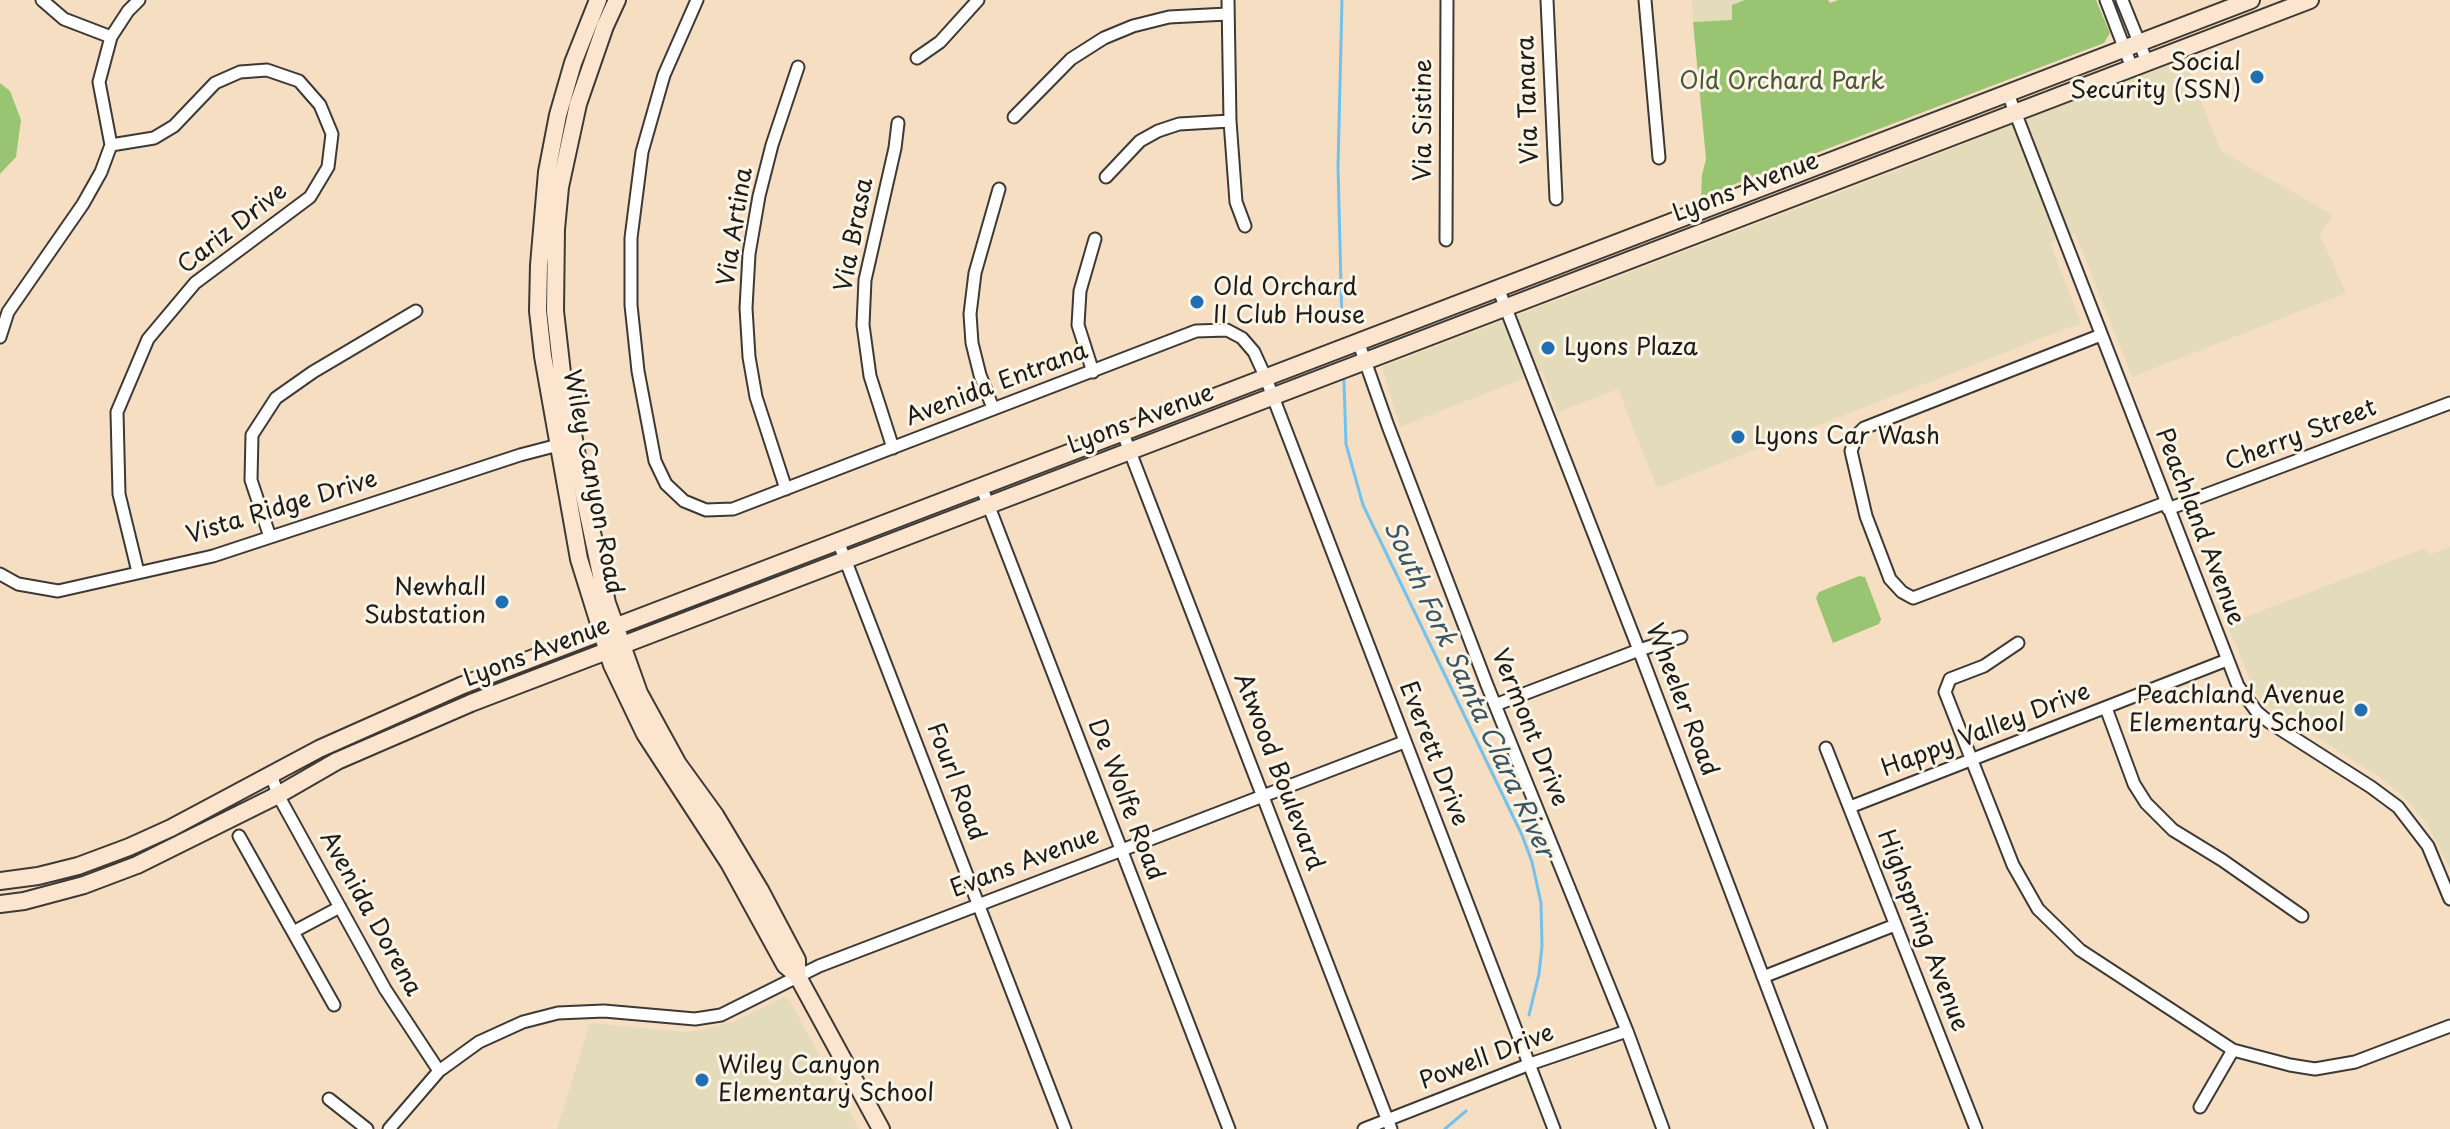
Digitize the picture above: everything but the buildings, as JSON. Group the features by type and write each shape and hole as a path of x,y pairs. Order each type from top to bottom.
{"main road":[{"name":"Wiley Canyon Road","path":"566,443 538,311 541,217 558,115 573,63 598,0"},
{"name":"Wiley Canyon Road","path":"617,0 578,104 560,187 556,229 555,311 579,559 608,631 625,697 655,752 724,842 776,936 797,960 797,975 881,1129"},
{"name":"Lyons Avenue","path":"0,881 38,876 93,861 171,828 319,749 463,685 2251,0"},
{"name":"Lyons Avenue","path":"2,904 97,880 172,849 337,761 424,722 2310,0"},
{"path":"755,594 761,581 793,568 816,550"},
{"path":"97,880 113,864 166,840 171,828"},
{"path":"45,895 58,885 88,873 93,861"},
{"path":"2,904 6,895 31,887 38,876"}],"street":[{"path":"42,0 64,19 111,37"},
{"path":"0,337 4,310 83,204 101,172 111,145 99,82 111,37 139,0"},
{"name":"Avenida Entrana","path":"697,0 664,75 642,152 631,238 631,305 638,371 655,461 666,484 684,501 706,510 733,509 1196,331 1227,330 1242,338 1254,352 1272,395"},
{"path":"917,58 940,42 978,0"},
{"path":"1228,0 1230,121 1236,202 1245,226"},
{"name":"Via Sistine","path":"1446,240 1447,0"},
{"name":"Via Tanara","path":"1547,0 1556,199"},
{"path":"1645,0 1659,158"},
{"path":"2106,0 2140,65"},
{"path":"2122,0 2132,46"},
{"path":"1014,117 1071,59 1104,38 1133,26 1169,17 1227,14"},
{"name":"Via Artina","path":"786,489 756,397 749,357 746,308 749,254 759,196 798,67"},
{"name":"Cariz Drive","path":"111,145 154,138 174,126 215,83 240,72 267,70 299,81 320,105 332,134 328,167 310,197 195,283 148,339 117,412 119,494 138,572"},
{"name":"Peachland Avenue","path":"2008,94 2238,686 2257,712 2385,796 2409,819 2428,846 2450,899"},
{"path":"1106,177 1140,141 1158,131 1179,124 1230,121"},
{"name":"Via Brasa","path":"893,448 870,376 863,325 865,280 898,123"},
{"path":"993,408 972,343 970,314 975,273 999,189"},
{"path":"1093,372 1078,325 1080,291 1095,239"},
{"name":"Wheeler Road","path":"1498,288 1821,1129"},
{"path":"270,537 251,480 252,435 276,398 313,372 416,311"},
{"name":"Cherry Street","path":"2101,335 1864,428 1857,435 1851,451 1866,516 1890,579 1902,592 1913,598 2450,403"},
{"name":"Vermont Drive","path":"1358,341 1495,705 1627,1031 1663,1129"},
{"name":"Everett Drive","path":"1272,395 1554,1129"},
{"name":"Atwood Boulevard","path":"1122,431 1390,1124"},
{"name":"Vista Ridge Drive","path":"0,574 18,584 58,591 213,556 566,443"},
{"name":"De Wolfe Road","path":"981,486 1229,1129"},
{"name":"Fourl Road","path":"838,541 1065,1129"},
{"path":"1495,705 1681,637"},
{"path":"2018,643 1984,666 1950,679 1945,692 1969,760 2013,865 2038,909 2080,950 2233,1050 2315,1069 2355,1062 2450,1026"},
{"name":"Happy Valley Drive","path":"1850,807 2227,660"},
{"path":"2106,708 2134,784 2146,803 2173,830 2302,916"},
{"name":"Evans Avenue","path":"389,1129 439,1071 479,1042 523,1022 558,1013 604,1011 695,1019 721,1015 797,975 1404,742"},
{"name":"Highspring Avenue","path":"1826,748 1976,1129"},
{"name":"Avenida Dorena","path":"271,774 278,795 385,989 439,1071"},
{"path":"239,836 334,1005"},
{"path":"293,932 340,907"},
{"path":"1763,977 1895,925"},
{"name":"Powell Drive","path":"1364,1129 1390,1124 1530,1064 1627,1031"},
{"path":"2200,1107 2233,1050"},
{"path":"329,1099 367,1129"}],"shaded area":[{"path":"1692,0 1745,0 1732,5 1733,20 1693,22"},
{"path":"2183,57 2221,151 2333,215 2320,235 2346,293 2132,377 2075,233 2050,243 2081,323 1657,488 1618,389 1558,412 1542,371 1400,427 1382,367 1901,169"},
{"name":"Peachland Avenue Elementary School","path":"2450,547 2450,868 2427,824 2405,798 2379,777 2266,705 2255,692 2227,624 2425,548 2429,555"},
{"name":"Wiley Canyon Elementary School","path":"784,997 789,999 859,1129 557,1129 590,1023 685,1032 703,1030 735,1021"}],"green space":[{"name":"Old Orchard Park","path":"1745,0 1828,0 1830,3 1838,0 2096,0 2110,33 2104,43 1701,197 1706,159 1693,22 1732,20 1732,5"},
{"path":"0,83 10,91 21,120 16,157 0,174"},
{"path":"1859,576 1865,577 1881,619 1879,624 1833,643 1816,598 1819,592"}],"waterway":[{"name":"South Fork Santa Clara River","path":"1342,0 1338,167 1342,324"},
{"name":"South Fork Santa Clara River","path":"1344,381 1346,444 1363,505 1522,835 1532,862 1541,903 1542,946 1529,1015"},
{"name":"South Fork Santa Clara River","path":"1445,1129 1466,1111"}],"place":[{"name":"Social Security (SSN)","path":"2257,77"},
{"name":"Old Orchard II Club House","path":"1197,302"},
{"name":"Lyons Plaza","path":"1548,348"},
{"name":"Lyons Car Wash","path":"1738,437"},
{"name":"Newhall Substation","path":"502,602"},
{"name":"Peachland Avenue Elementary School","path":"2361,710"},
{"name":"Wiley Canyon Elementary School","path":"702,1080"}]}
